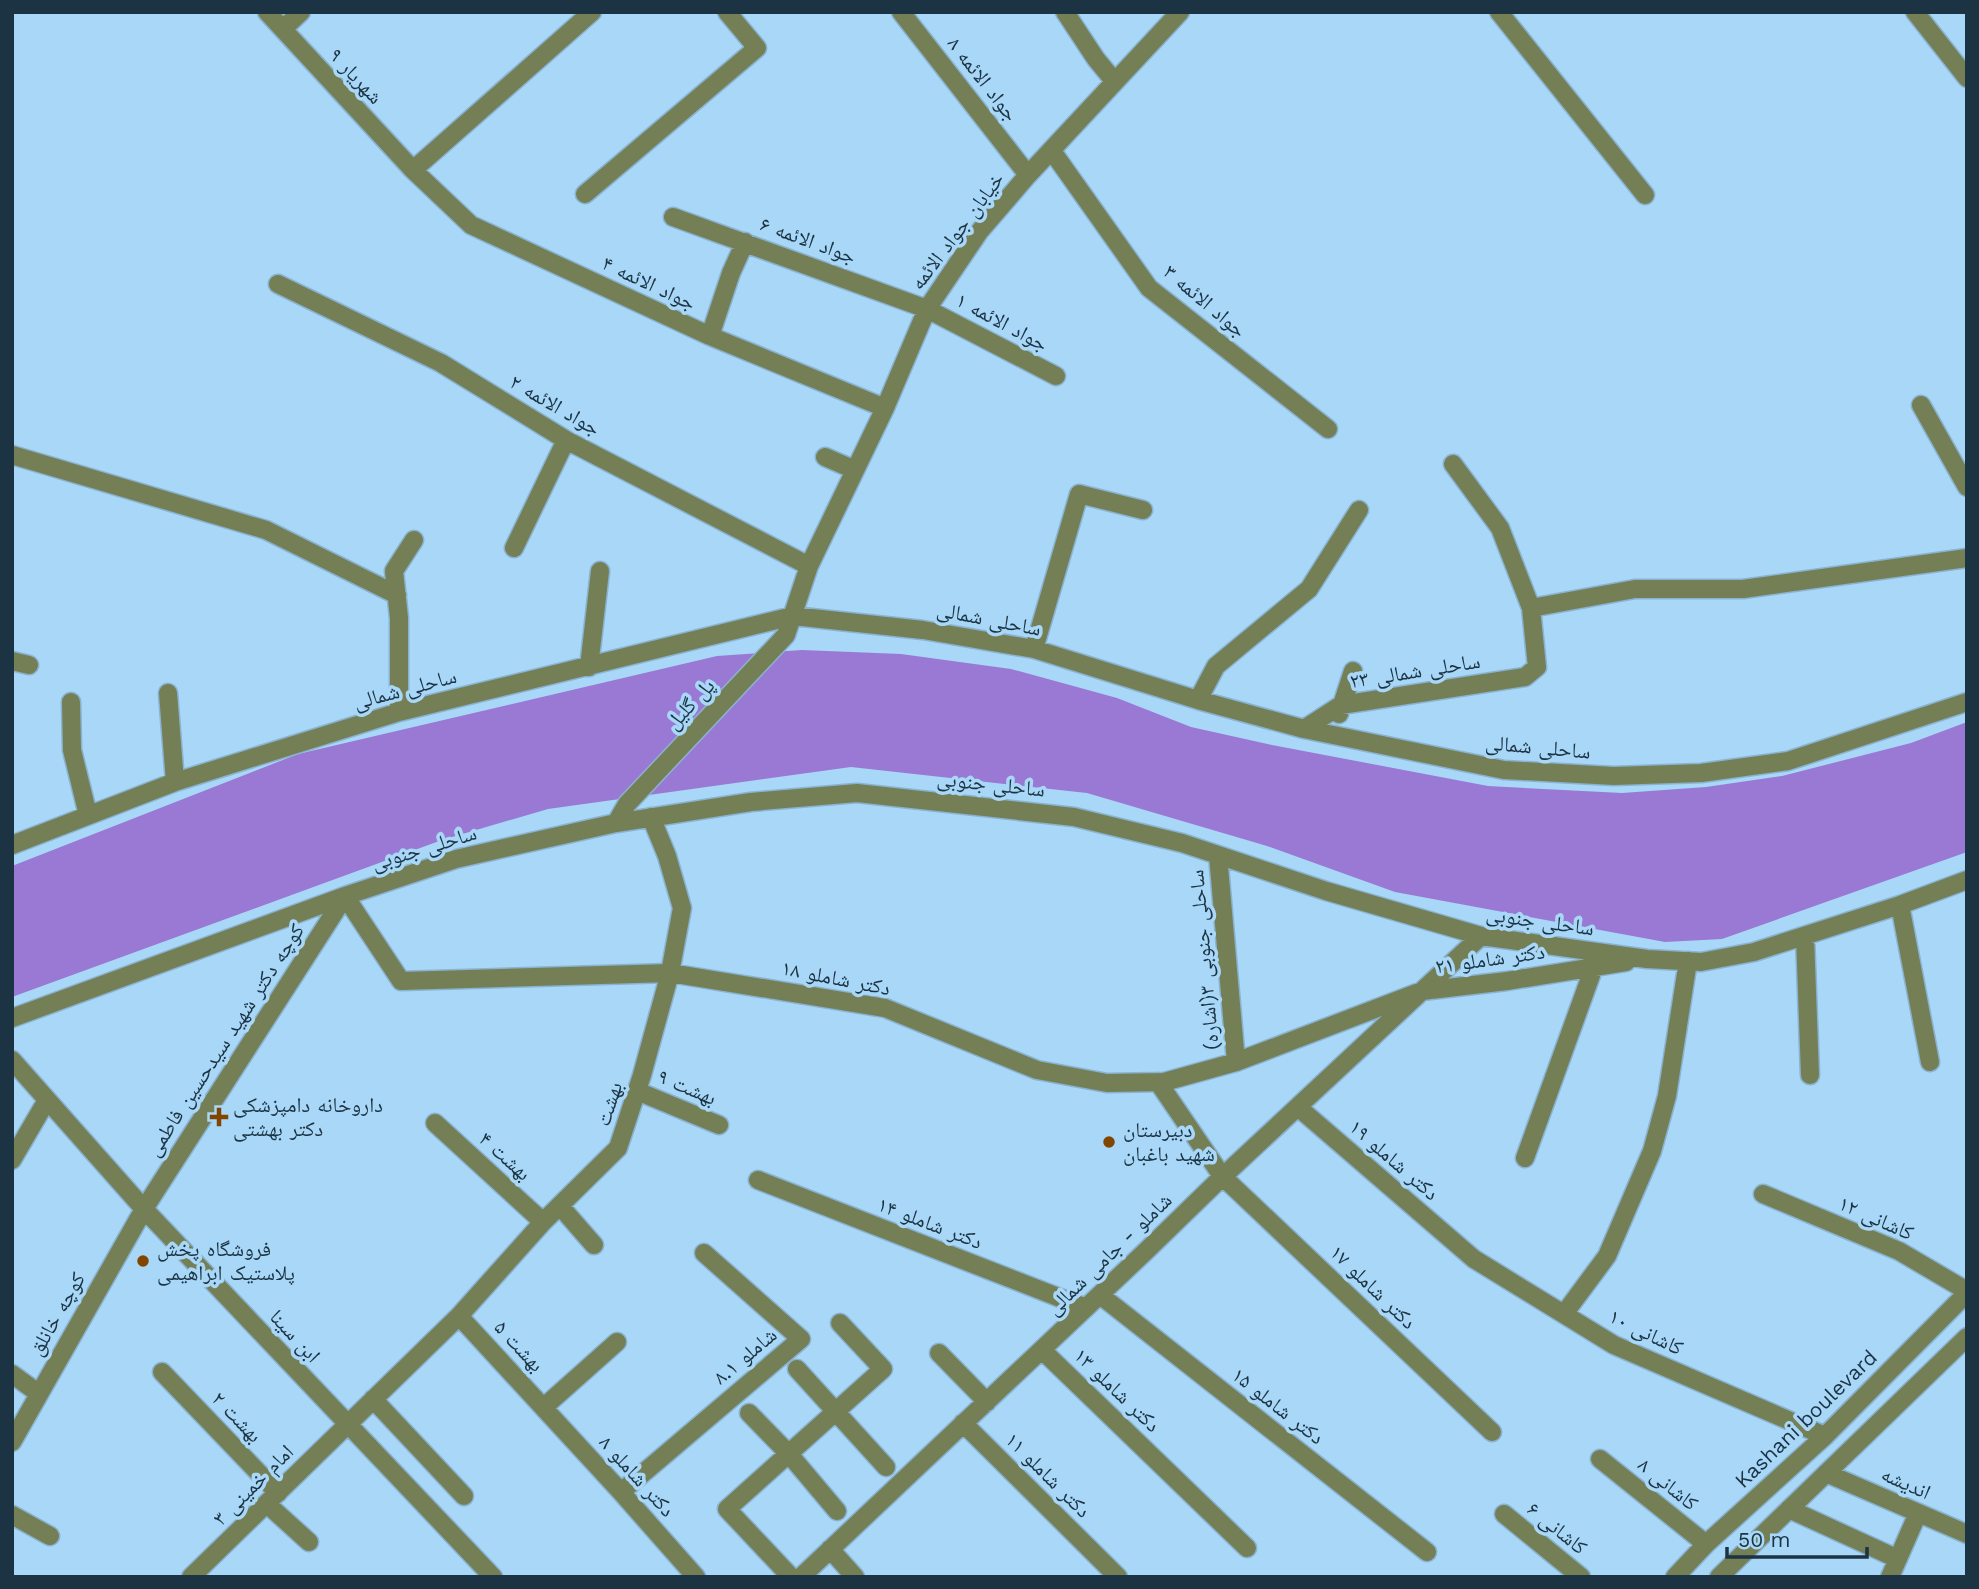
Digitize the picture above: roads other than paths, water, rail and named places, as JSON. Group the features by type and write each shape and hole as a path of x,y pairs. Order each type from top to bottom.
{"street":[{"name":"شهریار ۹","path":"267,12 413,170"},
{"path":"283,29 301,12"},
{"path":"413,170 592,12"},
{"path":"585,194 757,48 727,12"},
{"name":"جواد الائمه ۸","path":"901,12 1028,174"},
{"path":"1065,12 1115,82"},
{"name":"خیابان جواد الائمه","path":"786,635 809,566 885,408 927,309 979,232 1028,174 1180,12"},
{"path":"1499,12 1645,195"},
{"path":"1915,12 1967,78"},
{"name":"جواد الائمه ۳","path":"1052,151 1149,288 1328,429"},
{"name":"جواد الائمه ۴","path":"413,170 471,225 710,336 885,408"},
{"name":"جواد الائمه ۶","path":"673,217 927,309"},
{"path":"710,336 731,273 745,242"},
{"name":"جواد الائمه ۲","path":"278,284 441,363 566,440 809,566"},
{"name":"جواد الائمه ۱","path":"927,309 1056,376"},
{"path":"1921,405 1967,487"},
{"path":"514,548 566,440"},
{"path":"12,455 266,530 397,595"},
{"path":"825,457 855,470"},
{"path":"1453,464 1500,528 1531,608 1635,589 1743,589 1967,558"},
{"path":"1034,649 1079,494 1143,510"},
{"path":"1198,700 1216,666 1309,589 1359,510"},
{"path":"399,712 397,595 394,571 414,540"},
{"path":"589,667 600,572"},
{"name":"ساحلی شمالی ۲۳","path":"1304,729 1342,705 1525,677 1537,667 1531,608"},
{"name":"ساحلی شمالی","path":"12,845 175,782 399,712 793,616 923,630 1034,649 1198,700 1304,729 1504,771 1614,776 1701,773 1788,761 1967,702"},
{"name":"پل گلیل","path":"616,823 627,804 786,635"},
{"path":"1332,735 1353,671"},
{"path":"168,693 175,782"},
{"path":"71,702 72,750 88,815"},
{"name":"ساحلی جنوبی","path":"12,1018 345,896 456,859 652,817 751,802 857,793 1074,817 1182,843 1326,891 1481,936 1647,959 1701,962 1754,952 1964,883"},
{"name":"بهشت","path":"459,1316 543,1222 618,1148 670,973 682,908 652,817"},
{"name":"ساحلی جنوبی ۳(اشاره)","path":"1218,855 1236,1062"},
{"name":"دکتر شاملو ۱۸","path":"345,896 401,981 670,973 885,1008 1037,1070 1107,1083 1158,1082 1236,1062 1422,991"},
{"name":"کوچه دکتر شهید سیدحسین فاطمی","path":"144,1209 345,896"},
{"path":"1900,905 1930,1062"},
{"name":"شاملو - جامی شمالی","path":"801,1577 1223,1176 1481,936"},
{"path":"1805,936 1810,1075"},
{"name":"دکتر شاملو ۲۱","path":"1422,991 1647,959"},
{"path":"1564,1314 1607,1256 1653,1152 1667,1096 1688,961"},
{"path":"1525,1158 1594,967"},
{"name":"ابن سینا","path":"12,1060 144,1209 493,1577"},
{"name":"دکتر شاملو ۱۷","path":"1158,1082 1223,1176 1492,1432"},
{"name":"بهشت ۹","path":"637,1090 719,1125"},
{"path":"12,1160 47,1100"},
{"name":"دکتر شاملو ۱۹","path":"1299,1108 1459,1247"},
{"name":"بهشت ۴","path":"435,1123 543,1222"},
{"name":"دکتر شاملو ۱۴","path":"758,1180 1086,1308"},
{"name":"کاشانی ۱۲","path":"1763,1194 1899,1251 1967,1292"},
{"path":"560,1206 594,1245"},
{"name":"کوچه خانلق","path":"12,1442 144,1209"},
{"name":"کاشانی ۱۰","path":"1459,1247 1474,1259 1614,1345 1825,1436"},
{"name":"شاملو ۸.۱","path":"621,1492 801,1339 704,1253"},
{"name":"Kashani boulevard","path":"1675,1577 1706,1544 1825,1436 1967,1292"},
{"name":"دکتر شاملو ۱۵","path":"1100,1295 1427,1552"},
{"path":"346,1424 459,1316"},
{"name":"بهشت ۵","path":"459,1316 544,1407"},
{"path":"791,1577 727,1509 883,1369 840,1323"},
{"path":"1719,1577 1967,1337"},
{"path":"544,1407 617,1342"},
{"name":"دکتر شاملو ۱۳","path":"1042,1350 1247,1548"},
{"path":"939,1353 986,1402"},
{"path":"797,1369 886,1466"},
{"name":"بهشت ۲","path":"162,1372 309,1542"},
{"path":"12,1374 38,1393"},
{"path":"373,1399 464,1496"},
{"name":"دکتر شاملو ۸","path":"544,1407 696,1577"},
{"path":"749,1413 789,1454 837,1511"},
{"name":"دکتر شاملو ۱۱","path":"964,1423 1118,1577"},
{"name":"امام خمینی ۳","path":"191,1577 346,1424"},
{"name":"کاشانی ۸","path":"1600,1459 1706,1544"},
{"name":"اندیشه","path":"1826,1473 1967,1534"},
{"path":"1789,1509 1898,1559"},
{"path":"1890,1577 1918,1513"},
{"name":"کاشانی ۶","path":"1504,1514 1581,1577"},
{"path":"12,1515 50,1536"},
{"path":"830,1549 855,1577"}],"place":[{"name":"داروخانه دامپزشکی دکتر بهشتی","path":"219,1117"},
{"name":"دبیرستان شهید باغبان","path":"1109,1142"},
{"name":"فروشگاه پخش پلاستیک ابراهیمی","path":"143,1261"}]}
